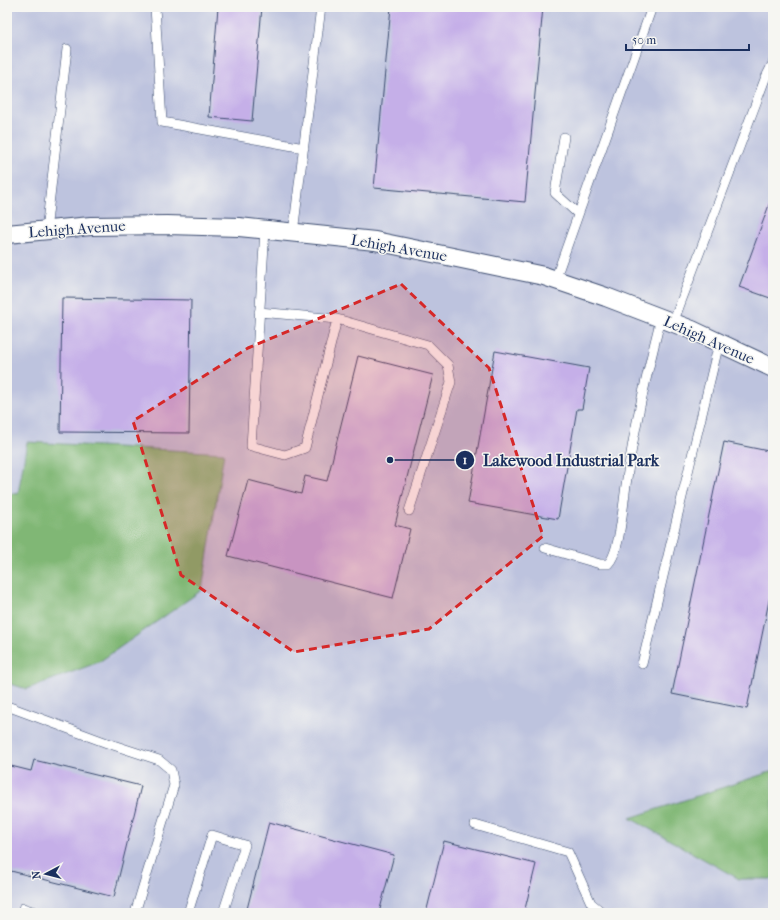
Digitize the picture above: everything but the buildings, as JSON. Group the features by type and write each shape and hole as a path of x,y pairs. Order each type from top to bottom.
{"street":[{"name":"Lehigh Avenue","path":"7,234 91,226 167,224 239,227 375,241 544,276 606,297 667,321 773,368"}],"lane":[{"path":"155,7 162,122 304,148"},
{"path":"293,233 321,7"},
{"path":"555,280 652,7"},
{"path":"46,230 67,49"},
{"path":"545,548 600,564 608,564 613,559 622,522 626,486 645,381 667,321 773,63"},
{"path":"564,137 555,193 578,214"},
{"path":"265,230 251,446 285,455 305,448 337,319"},
{"path":"259,312 337,319 428,345 448,365 451,382 409,511"},
{"path":"642,664 718,343"},
{"path":"7,706 107,743 159,760 172,770 174,785 135,913"},
{"path":"475,825 568,852 591,903 603,913"},
{"path":"188,913 212,835 244,844 223,913"},
{"path":"23,908 38,913"}],"highlighted area":[{"path":"401,284 489,368 543,536 429,629 294,652 181,575 133,421 248,348"}],"shaded area":[{"path":"7,7 773,7 773,913 7,913"}],"green space":[{"path":"27,442 224,453 202,590 99,662 27,689 7,683 7,493 18,494"},
{"path":"773,771 773,879 739,879 630,818"}],"place":[{"name":"Lakewood Industrial Park","path":"390,460"}]}
